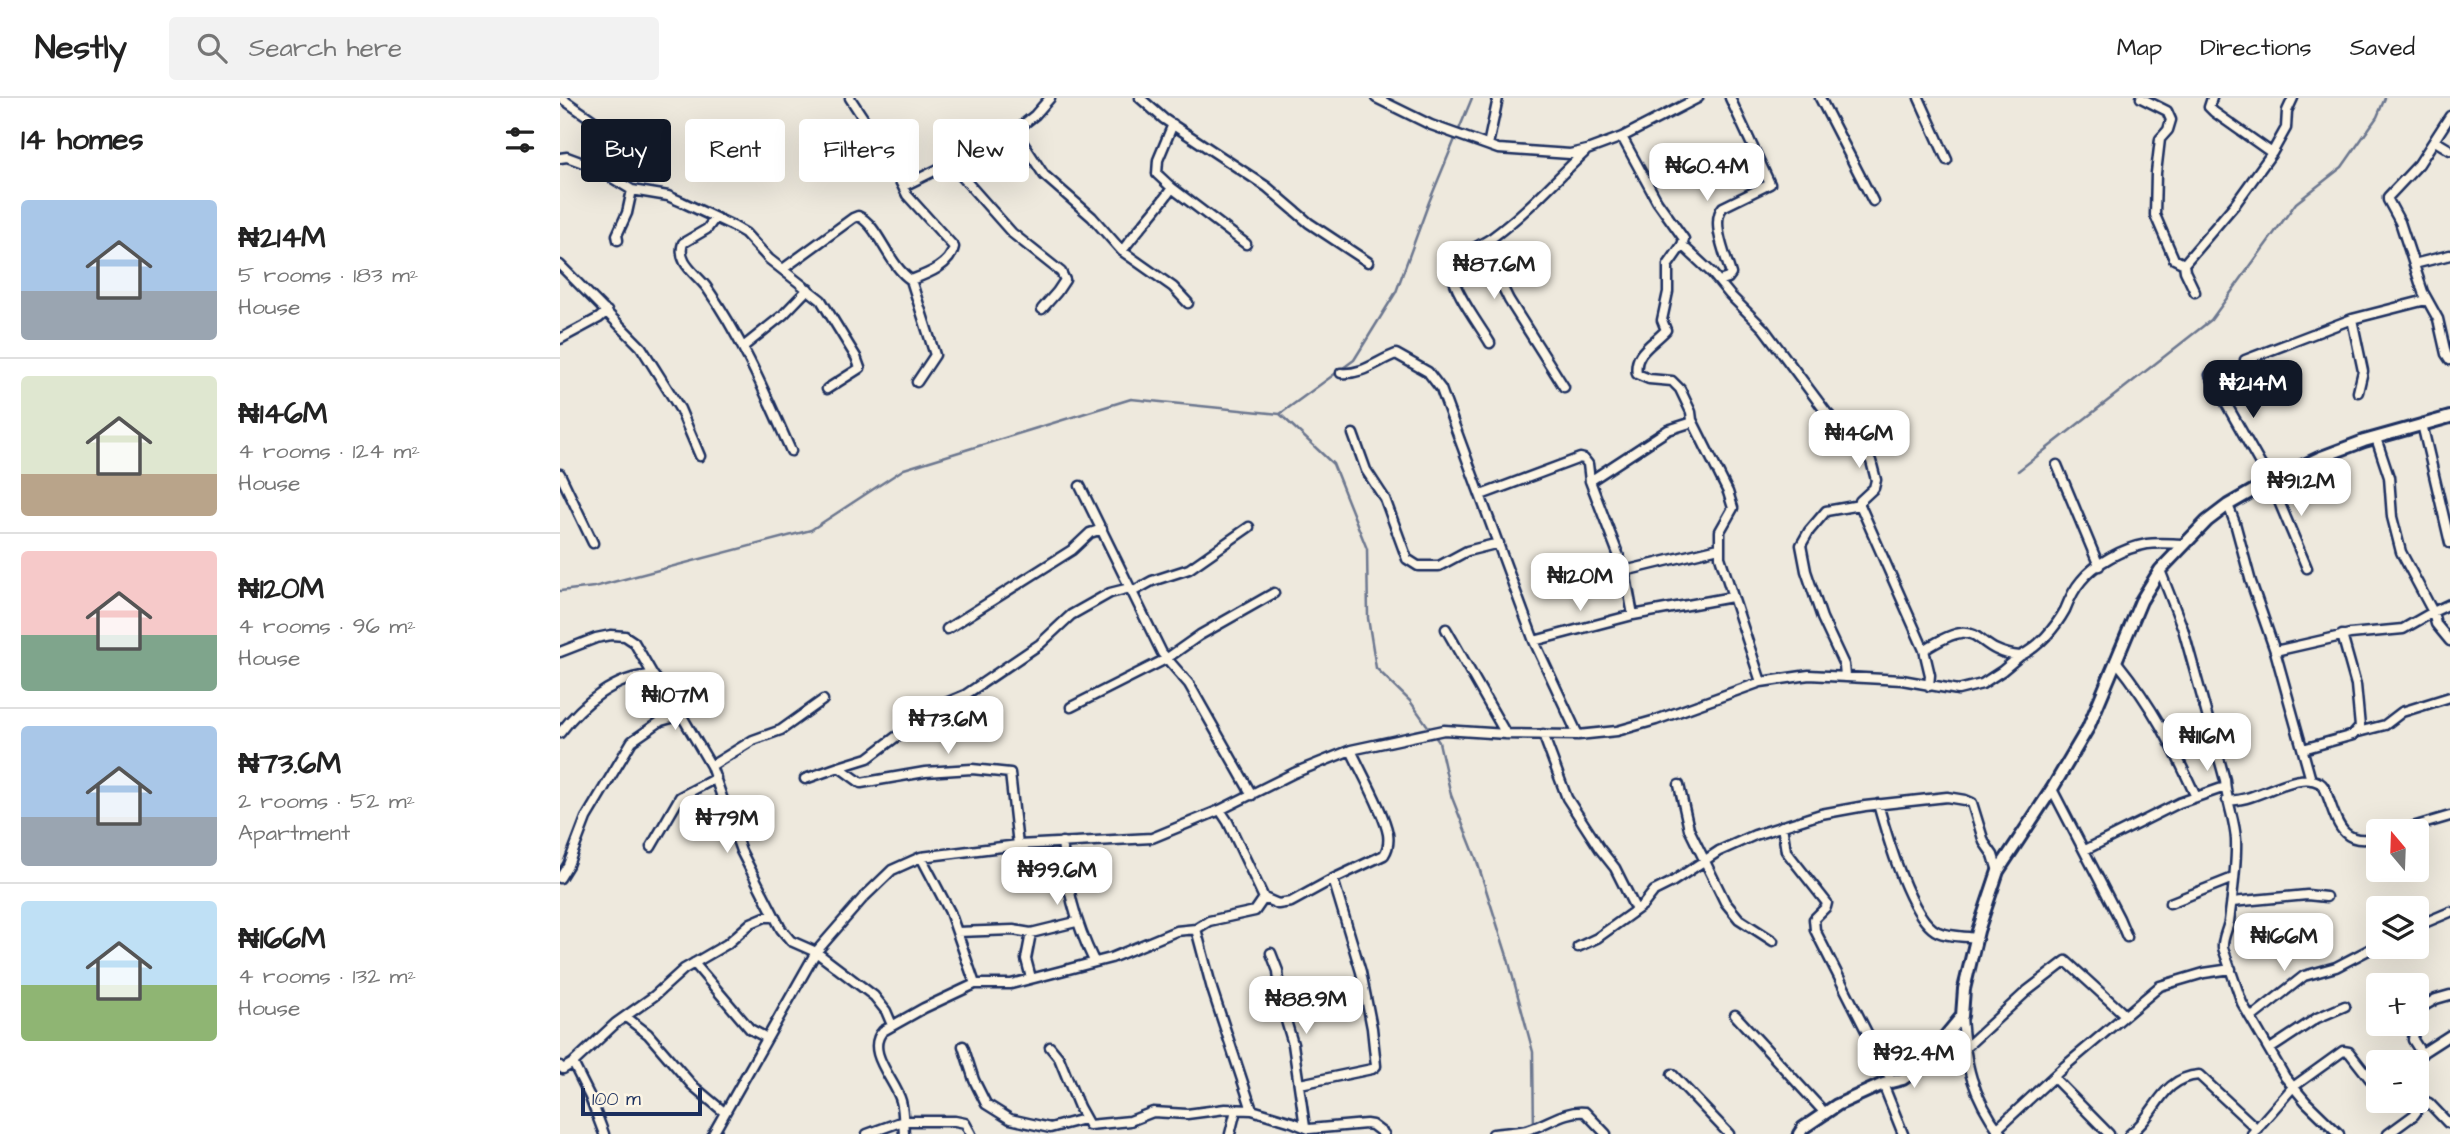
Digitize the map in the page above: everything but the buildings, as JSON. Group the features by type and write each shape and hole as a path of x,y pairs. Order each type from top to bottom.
{"street":[{"path":"561,98 591,119"},
{"path":"850,98 907,195 954,247 950,257 934,271 911,280"},
{"path":"1029,120 1050,98"},
{"path":"1140,98 1173,124 1267,187 1309,223 1368,262"},
{"path":"1488,145 1499,98"},
{"path":"1379,99 1431,125 1498,149 1570,154 1622,137 1698,98"},
{"path":"1719,281 1731,274 1722,242 1719,212 1723,207 1770,184 1730,98"},
{"path":"1820,98 1873,201"},
{"path":"1919,98 1947,160"},
{"path":"2141,98 2166,111 2171,120 2168,130 2160,139 2155,215 2174,259 2184,264"},
{"path":"2212,98 2209,107 2214,112 2272,153"},
{"path":"2195,292 2184,264 2236,203 2272,153 2286,128 2287,111 2293,98"},
{"path":"2450,116 2419,164 2389,197 2389,205 2400,222 2426,300 2438,319 2446,354 2450,360"},
{"path":"1173,124 1158,160 1157,174 1246,244"},
{"path":"1622,137 1657,201 1684,239 1668,264 1668,292 1662,320 1665,331 1637,357 1635,368 1637,374 1649,379 1672,381 1680,389 1693,422 1728,492 1732,505 1720,531 1719,548 1732,597 1761,682"},
{"path":"2435,141 2450,150"},
{"path":"1490,342 1454,284 1452,273 1461,256 1482,245 1523,214 1587,150"},
{"path":"1029,152 1044,175 1092,217 1122,251 1173,287 1188,303"},
{"path":"560,158 581,163"},
{"path":"904,186 933,172"},
{"path":"619,182 632,190 668,196 745,233 769,259 821,300 860,368 827,389"},
{"path":"967,182 1012,233 1033,247 1061,272 1065,280 1042,309"},
{"path":"1122,251 1134,233 1155,213 1172,188"},
{"path":"618,240 617,235 627,213 632,190"},
{"path":"783,269 858,216 868,221 890,258 902,274 911,280 935,355 917,382"},
{"path":"715,218 708,229 683,243 681,251 686,265 705,285 743,347 791,451"},
{"path":"1482,245 1509,300 1564,387"},
{"path":"1682,245 1764,329 1826,412 1857,441 1871,461 1876,480 1874,488 1860,501 1860,505 1924,650 1930,674 1929,686"},
{"path":"2414,264 2450,255"},
{"path":"560,265 641,348 665,381 700,456"},
{"path":"743,347 776,321 808,289"},
{"path":"2245,359 2353,319 2426,300"},
{"path":"560,339 607,312"},
{"path":"2353,319 2363,371 2358,392"},
{"path":"1342,373 1356,374 1378,360 1396,354 1428,372 1441,389 1534,641 1578,735"},
{"path":"2210,375 2270,481 2307,568"},
{"path":"2231,969 2187,977 2160,986 2053,1077 1999,1131 1974,1091 1964,1049 1964,989 1998,871 2088,728 2141,601 2160,570 2207,521 2228,505 2270,481 2319,458 2450,417"},
{"path":"1590,481 1668,430 1693,422"},
{"path":"2422,424 2450,543"},
{"path":"1353,434 1366,470 1385,499 1407,559 1418,566 1438,566 1467,551 1499,543"},
{"path":"2376,438 2389,477 2392,517 2401,552 2433,612 2436,624 2450,641"},
{"path":"1481,495 1584,458 1588,464 1590,481 1625,572 1633,615"},
{"path":"2057,465 2099,566"},
{"path":"560,474 593,543"},
{"path":"1080,486 1166,659 1189,684 1252,795"},
{"path":"1844,676 1844,664 1822,618 1806,571 1801,545 1826,511 1860,505"},
{"path":"2228,505 2275,651 2311,780"},
{"path":"805,779 868,758 934,708 965,695 1030,652 1071,615 1110,593 1131,590 1189,569 1249,527"},
{"path":"947,629 1072,551 1090,533 1102,529"},
{"path":"713,1134 816,952 863,898 892,870 921,858 1018,845 1152,838 1351,750 1444,730 1578,735 1617,731 1761,682 1810,675 1902,680 1958,690 1982,684 2035,647 2056,623 2080,582 2099,566 2123,551 2147,544 2185,544"},
{"path":"1550,589 1719,548"},
{"path":"2160,570 2183,629 2225,787 2236,841 2232,902 2227,932 2222,940 2223,948 2238,993 2293,1087 2339,1134"},
{"path":"1071,707 1166,659 1200,635 1274,593"},
{"path":"1534,641 1633,615 1732,597"},
{"path":"2275,651 2342,635 2403,629 2450,604"},
{"path":"1446,629 1506,734"},
{"path":"1924,650 1961,631 1970,633 2004,653 2020,656"},
{"path":"2342,635 2356,685 2360,727 2358,732"},
{"path":"560,652 596,638 625,636 635,642 711,766 741,851 775,917 791,941 816,952 874,996 892,1025"},
{"path":"2117,662 2142,693 2167,733 2196,797"},
{"path":"560,733 574,715 594,697 635,677 653,675"},
{"path":"2303,750 2385,725 2402,712 2450,697"},
{"path":"711,766 753,740 781,730 823,700"},
{"path":"560,878 568,865 586,818 632,741 661,721 682,715"},
{"path":"1543,734 1567,798 1615,868 1636,910"},
{"path":"1220,810 1264,898 1284,904 1384,855 1388,842 1385,824 1351,750"},
{"path":"839,767 862,783 925,772 972,769 1010,773 1018,845"},
{"path":"651,847 680,797 716,778"},
{"path":"2227,800 2238,802 2276,786 2311,780 2324,787 2344,832 2361,841 2366,840"},
{"path":"1679,785 1689,829 1725,902 1739,919 1773,941"},
{"path":"2085,850 2179,803 2225,787"},
{"path":"2052,789 2085,850 2126,937"},
{"path":"1578,947 1597,938 1636,910 1654,891 1732,844 1822,814 1878,804 1947,797 1969,801 1998,871"},
{"path":"1878,804 1890,848 1922,919 1939,933 1977,938"},
{"path":"2429,822 2450,816"},
{"path":"1782,826 1786,851 1826,903 1826,907 1814,919 1815,930 1887,1083 1903,1134"},
{"path":"1062,842 1069,897 1076,922 1094,961"},
{"path":"921,858 950,912 975,984"},
{"path":"2170,902 2233,878"},
{"path":"1300,1084 1373,1069 1376,1066 1361,972 1332,879"},
{"path":"2232,902 2307,895 2326,897"},
{"path":"904,1134 901,1100 884,1069 878,1049 879,1035 892,1025 975,984 1011,984 1111,958 1176,931 1196,929 1209,921 1255,911 1264,898"},
{"path":"2429,921 2450,912"},
{"path":"561,1069 573,1063 616,1023 684,969 727,944 751,923 765,917 775,917"},
{"path":"957,932 1013,930 1031,933 1076,922"},
{"path":"1196,929 1212,989 1252,1110"},
{"path":"1031,933 1026,960 1031,978"},
{"path":"2252,1017 2304,976 2336,967 2366,951"},
{"path":"1271,953 1278,971 1281,1004 1293,1044 1309,1130"},
{"path":"1964,1049 2027,991 2066,961 2124,1014"},
{"path":"694,963 750,1028 767,1038"},
{"path":"2429,1004 2450,995"},
{"path":"2270,1049 2317,1018 2345,1006"},
{"path":"1735,1015 1825,1113"},
{"path":"1803,1132 1825,1113 1887,1083 1903,1079 1919,1068 1962,1016"},
{"path":"626,1017 648,1034 692,1085 724,1112"},
{"path":"2428,1050 2450,1035"},
{"path":"963,1046 974,1080 986,1104 1010,1119 1050,1128 1084,1119"},
{"path":"1050,1048 1059,1058 1084,1119 1089,1125 1130,1121 1153,1112 1187,1114 1252,1110 1309,1130 1366,1124 1384,1134"},
{"path":"2130,1134 2172,1085 2186,1076 2199,1075 2254,1131 2293,1087 2332,1057 2347,1051 2366,1074"},
{"path":"573,1063 604,1134"},
{"path":"1672,1073 1729,1134"},
{"path":"2053,1077 2109,1134"},
{"path":"2388,1134 2414,1115 2424,1101 2446,1113 2449,1134"},
{"path":"1230,1134 1236,1110"},
{"path":"1493,1134 1526,1130 1551,1121 1570,1110 1586,1112 1605,1134"},
{"path":"867,1134 903,1121 962,1122 967,1125 971,1134"}],"waterway":[{"path":"560,591 594,587 811,530 904,469 1131,399 1280,414 1354,360 1396,292 1429,202 1472,98"},
{"path":"2018,471 2211,320 2296,203 2342,167 2377,117 2385,98"},
{"path":"1280,414 1333,464 1367,549 1368,618 1376,668 1410,701 1439,742 1451,795 1476,858 1508,959 1533,1052 1534,1134"}]}
